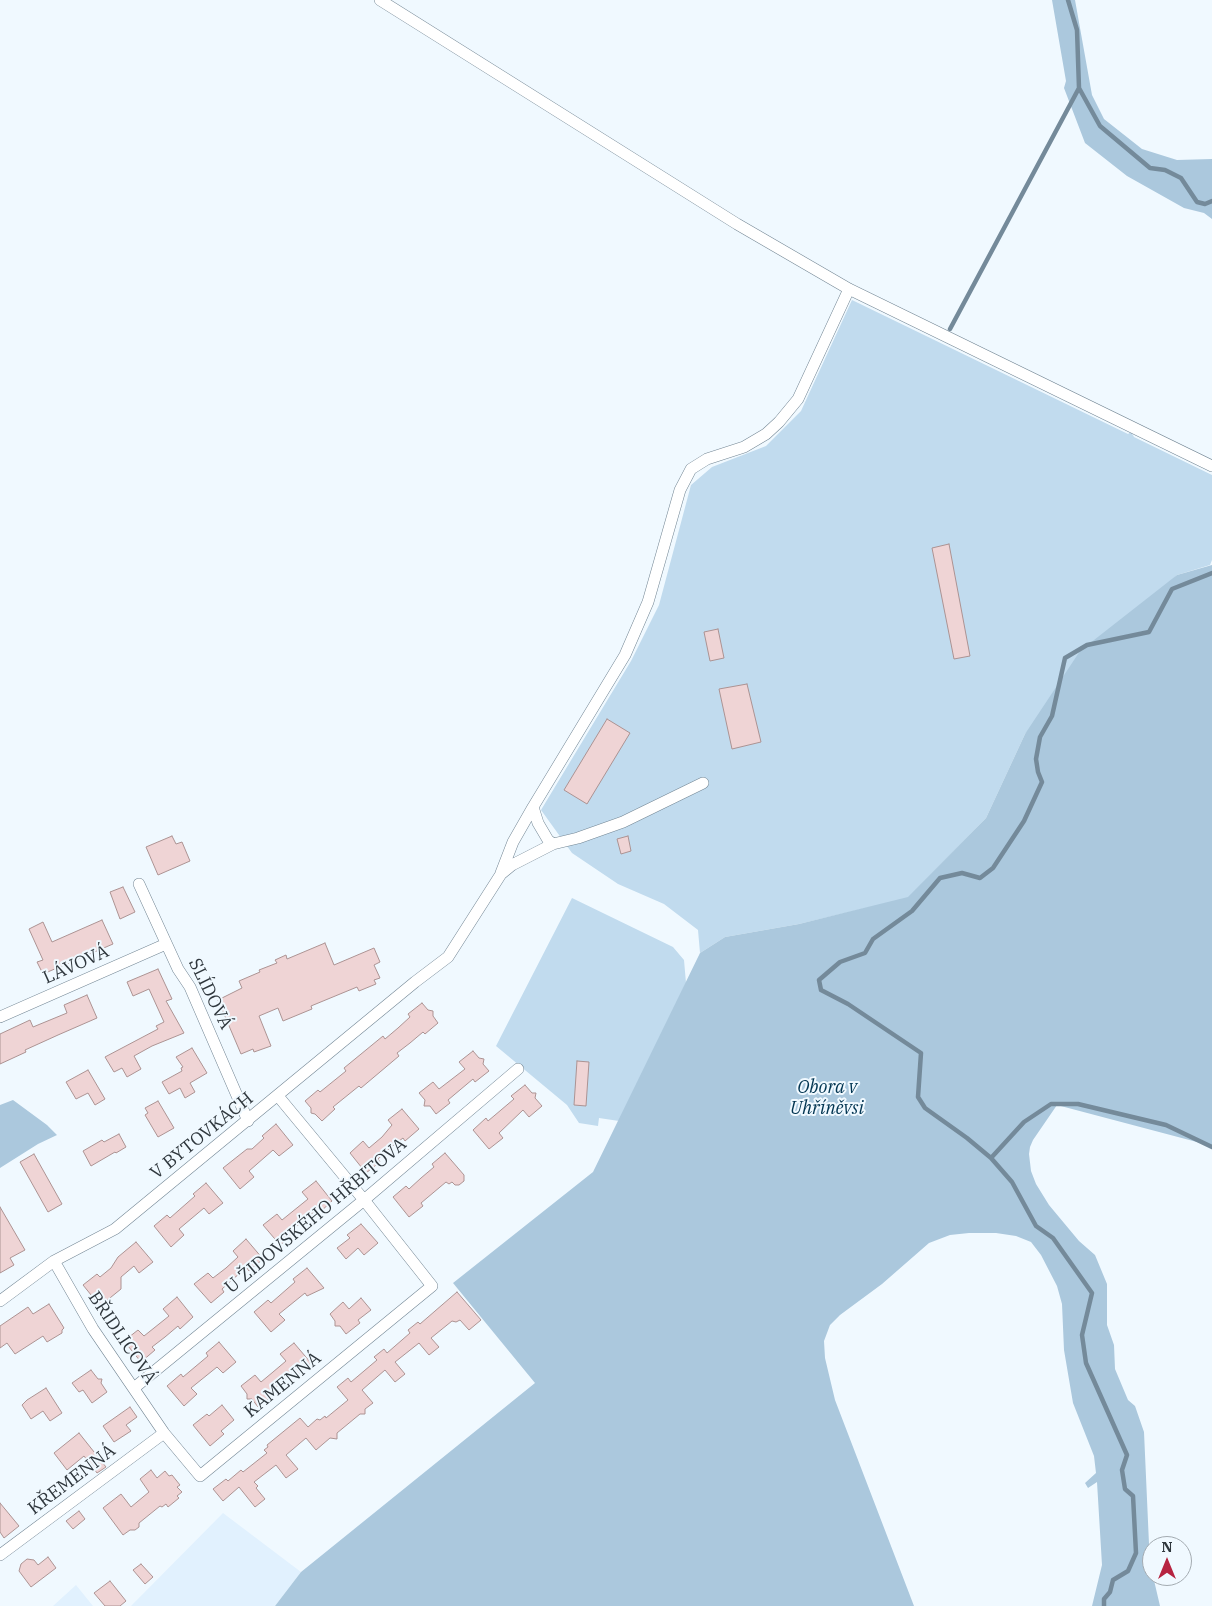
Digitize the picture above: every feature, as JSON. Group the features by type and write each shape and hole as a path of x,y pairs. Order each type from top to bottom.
{"street":[{"path":"380,0 737,224 849,289 1212,466"},
{"path":"501,874 513,842 625,654 648,602 680,490 691,469 707,458 744,447 766,434 779,422 798,399 849,289"},
{"path":"501,874 512,865 552,844 578,838 623,822 703,783"},
{"path":"533,807 538,823 552,844"},
{"name":"V BYTOVKÁCH","path":"0,1301 54,1262 115,1229 415,982 448,957 501,874"},
{"name":"SLÍDOVÁ","path":"139,884 178,969 190,987 248,1121"},
{"name":"LÁVOVÁ","path":"0,1017 166,944"},
{"name":"U ŽIDOVSKÉHO HŘBITOVA","path":"134,1388 364,1200 518,1069"},
{"path":"278,1096 364,1200"},
{"name":"KAMENNÁ","path":"164,1433 200,1476 432,1286 364,1200"},
{"name":"BŘIDLICOVÁ","path":"54,1262 93,1329 164,1433"},
{"name":"KŘEMENNÁ","path":"0,1555 164,1433"}],"shaded area":[{"path":"852,300 1128,434 1131,432 1134,437 1212,475 1212,560 1210,565 1177,575 1025,734 986,818 908,898 799,924 725,937 700,953 698,930 664,904 618,884 572,853 541,810 631,661 659,605 691,485 712,467 766,446 801,411"},
{"path":"572,898 673,947 684,960 686,983 619,1121 599,1118 598,1126 579,1123 567,1105 496,1046"},
{"path":"223,1513 301,1572 275,1606 131,1606"},
{"path":"76,1585 93,1606 53,1606"}],"green space":[{"path":"1052,0 1075,0 1092,95 1104,119 1142,149 1177,160 1212,159 1212,219 1204,213 1184,208 1127,176 1085,143 1064,88 1066,81"},
{"name":"Obora v Uhříněvsi","path":"1212,565 1212,1146 1057,1105 1033,1140 1029,1154 1031,1171 1036,1184 1049,1205 1079,1241 1095,1255 1107,1284 1107,1325 1114,1345 1115,1369 1128,1400 1135,1406 1144,1432 1149,1536 1142,1536 1142,1586 1155,1586 1160,1606 1092,1606 1102,1565 1097,1482 1088,1488 1085,1483 1096,1473 1094,1456 1073,1403 1064,1350 1062,1304 1057,1286 1041,1255 1031,1242 1016,1236 996,1233 969,1233 950,1235 929,1243 882,1284 840,1315 830,1325 824,1341 825,1358 835,1400 914,1606 275,1606 301,1572 535,1383 453,1283 593,1172 700,953 725,937 799,924 908,897 986,818 1025,734 1080,651 1177,575"},
{"path":"13,1100 47,1125 57,1135 38,1144 0,1168 0,1105"}],"building":[{"path":"949,544 970,656 954,659 932,548"},
{"path":"718,629 724,658 710,661 704,632"},
{"path":"747,684 761,742 732,749 719,689"},
{"path":"607,719 630,733 587,804 564,790"},
{"path":"172,836 176,844 182,842 190,861 158,875 146,847"},
{"path":"628,836 631,851 621,854 617,839"},
{"path":"123,887 135,912 120,919 110,892"},
{"path":"102,920 113,944 43,974 37,962 43,960 29,929 43,922 52,942"},
{"path":"325,943 334,965 374,948 380,962 374,965 380,978 374,980 376,984 359,991 357,987 311,1006 312,1009 283,1021 278,1008 259,1016 271,1046 254,1052 253,1049 241,1054 218,1000 242,988 239,981 277,963 275,960 286,955 287,959"},
{"path":"158,969 172,999 166,1001 184,1033 152,1046 134,1056 141,1069 127,1077 122,1068 114,1072 105,1057 158,1029 156,1026 164,1022 149,989 133,996 127,982"},
{"path":"87,995 97,1018 25,1050 26,1052 0,1064 0,1034 30,1020 33,1027 67,1013 64,1005"},
{"path":"422,1003 428,1010 433,1011 433,1016 438,1023 425,1034 423,1032 397,1053 399,1056 361,1088 359,1086 333,1107 335,1109 322,1121 315,1114 311,1113 311,1108 305,1101 318,1090 320,1092 346,1071 344,1068 383,1036 385,1039 410,1017 408,1014"},
{"path":"192,1048 207,1073 190,1083 195,1092 185,1098 180,1088 169,1094 162,1082 182,1071 181,1068 183,1067 176,1057"},
{"path":"473,1051 479,1058 484,1059 483,1064 489,1071 475,1082 473,1079 448,1100 450,1103 436,1114 430,1106 424,1106 425,1100 419,1093 433,1082 439,1089 465,1069 459,1062"},
{"path":"577,1061 589,1062 586,1106 574,1105"},
{"path":"88,1070 105,1099 95,1105 88,1093 76,1099 66,1082"},
{"path":"525,1085 532,1093 536,1093 535,1098 542,1106 529,1117 523,1110 499,1133 503,1138 489,1149 473,1130 486,1118 488,1121 514,1099 511,1096"},
{"path":"158,1101 174,1128 158,1137 145,1115 148,1113 145,1108"},
{"path":"402,1109 419,1129 405,1141 403,1138 390,1148 378,1159 380,1162 366,1173 350,1153 363,1141 369,1148 382,1137 392,1125 388,1120"},
{"path":"276,1124 293,1145 279,1156 273,1150 249,1171 254,1177 240,1189 223,1168 247,1149 252,1149 264,1138 262,1136"},
{"path":"119,1134 126,1147 91,1166 83,1151 102,1140 104,1142"},
{"path":"445,1153 464,1175 464,1181 459,1185 446,1182 421,1203 423,1206 409,1217 393,1197 406,1186 409,1189 434,1167 432,1164"},
{"path":"34,1154 62,1204 48,1212 20,1162"},
{"path":"316,1181 332,1201 319,1213 316,1210 291,1231 294,1234 280,1245 263,1225 277,1214 282,1220 308,1199 302,1192"},
{"path":"206,1183 223,1203 209,1214 204,1208 179,1229 184,1235 171,1247 154,1226 167,1215 170,1218 195,1196 193,1194"},
{"path":"0,1207 25,1250 10,1258 14,1265 0,1273"},
{"path":"361,1224 378,1243 364,1255 358,1248 346,1259 337,1248 350,1238 347,1235"},
{"path":"246,1239 263,1259 249,1271 247,1268 234,1278 222,1289 224,1292 211,1303 194,1284 208,1273 213,1278 226,1268 238,1257 233,1251"},
{"path":"136,1242 153,1262 139,1273 134,1266 121,1277 121,1289 100,1306 83,1285 97,1274 100,1277 111,1268 118,1257"},
{"path":"307,1268 324,1288 307,1296 305,1293 279,1314 285,1320 271,1332 254,1312 268,1300 271,1303 295,1282 293,1279"},
{"path":"457,1292 481,1320 469,1330 460,1320 452,1321 431,1338 439,1347 429,1355 419,1343 395,1362 405,1374 395,1382 385,1370 362,1390 373,1403 365,1409 365,1414 360,1414 337,1433 337,1439 330,1438 316,1450 306,1438 286,1455 298,1469 286,1478 276,1465 254,1482 258,1486 256,1488 265,1499 255,1507 239,1487 223,1501 213,1489 226,1479 228,1481 241,1470 243,1472 267,1453 264,1450 268,1447 267,1445 300,1418 308,1427 317,1419 320,1420 325,1416 326,1418 348,1400 337,1387 348,1378 351,1382 377,1360 374,1357 384,1349 387,1353 410,1333 408,1330 418,1322 420,1324"},
{"path":"177,1297 193,1317 180,1329 178,1326 152,1347 155,1350 141,1362 124,1341 138,1330 144,1336 169,1316 163,1309"},
{"path":"361,1298 371,1310 358,1320 360,1323 346,1334 340,1326 335,1326 335,1321 330,1314 343,1302 349,1309"},
{"path":"49,1304 64,1328 62,1333 47,1342 43,1336 15,1354 7,1343 0,1348 0,1326 28,1307 33,1314"},
{"path":"219,1342 236,1362 223,1373 217,1367 191,1388 197,1394 184,1406 167,1386 181,1374 183,1377 208,1356 206,1353"},
{"path":"294,1343 311,1363 297,1375 295,1372 282,1382 269,1393 272,1396 258,1407 252,1399 247,1399 247,1394 241,1386 255,1375 261,1382 286,1361 280,1354"},
{"path":"91,1370 98,1379 102,1379 101,1383 107,1392 92,1403 83,1390 79,1392 72,1383"},
{"path":"46,1388 62,1413 50,1421 43,1411 31,1419 22,1405"},
{"path":"222,1405 234,1420 221,1431 224,1434 210,1446 193,1425 207,1414 209,1416"},
{"path":"130,1407 137,1417 126,1425 131,1431 114,1442 103,1426"},
{"path":"79,1433 106,1467 97,1473 84,1456 67,1470 54,1453"},
{"path":"151,1470 157,1478 165,1471 169,1476 172,1475 180,1485 177,1487 182,1492 177,1496 179,1498 168,1507 166,1504 162,1507 160,1506 139,1523 139,1527 123,1535 103,1508 121,1494 131,1507 149,1492 140,1479"},
{"path":"0,1503 19,1526 4,1538 0,1532"},
{"path":"79,1511 85,1519 73,1529 66,1521"},
{"path":"48,1557 56,1568 31,1587 19,1571 21,1564 27,1559 34,1560 38,1565"},
{"path":"141,1564 153,1577 145,1584 133,1570"},
{"path":"110,1581 126,1601 120,1606 105,1606 94,1593"}],"waterway":[{"path":"1068,0 1077,30 1079,88 1100,126 1150,168 1165,170 1181,178 1197,202 1205,204 1212,201"},
{"path":"950,329 1079,88"},
{"path":"1104,1606 1104,1599 1110,1592 1113,1580 1128,1571 1136,1553 1133,1496 1125,1489 1122,1470 1127,1455 1086,1363 1082,1335 1092,1293 1053,1238 1036,1226 1012,1182 991,1158 925,1108 918,1097 921,1053 848,1004 821,990 819,980 840,962 865,953 873,939 912,911 940,878 962,873 980,878 993,868 1024,821 1042,782 1036,759 1040,737 1052,716 1065,658 1087,645 1149,632 1172,589 1212,573"},
{"path":"991,1158 1024,1122 1051,1104 1078,1104 1166,1125 1212,1147"}]}
